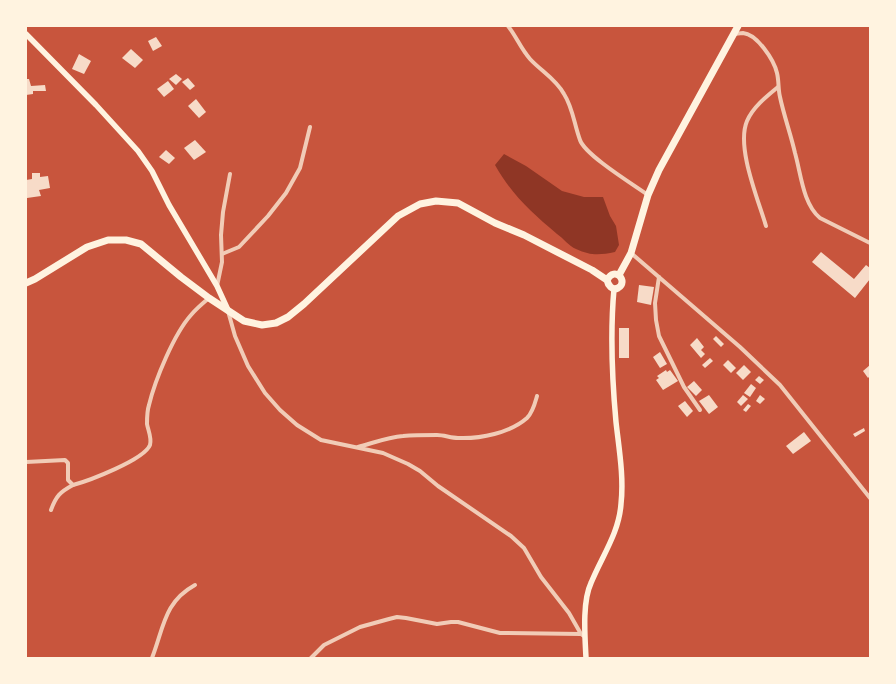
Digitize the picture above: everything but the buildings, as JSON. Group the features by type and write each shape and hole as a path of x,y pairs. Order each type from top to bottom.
{"highway":[{"path":"619,276 630,254 648,195 666,157 738,26"},
{"path":"26,283 97,242 116,239 126,240 141,244 209,298 244,321 262,325 276,323 288,317 304,304 398,216 420,204 436,201 458,203 495,223 524,235 592,270 607,280 610,288 619,288 622,285 622,280 619,276 613,274 609,276 607,280"}],"main road":[{"path":"26,34 96,105 138,151 152,171 169,205 217,286 228,311"},
{"path":"586,658 583,636 586,599 590,583 609,545 620,518 622,502 622,484 614,393 612,314 614,289"}],"street":[{"path":"508,26 530,59 546,73 564,93 572,111 580,141 585,148 615,172 648,195"},
{"path":"734,34 743,33 755,38 773,63 777,74 780,96 796,154 802,186 815,214 820,218 870,243"},
{"path":"766,226 747,159 744,133 747,121 753,112 766,97 778,87"},
{"path":"222,254 239,247 268,216 286,193 300,168 310,127"},
{"path":"217,286 222,254 223,212 230,174"},
{"path":"630,254 740,347 780,385 870,498"},
{"path":"659,277 655,303 659,336 684,387 700,410"},
{"path":"52,510 56,498 65,490 73,485 86,482 124,465 145,451 150,444 147,423 148,406 170,348 190,315 209,298"},
{"path":"228,311 234,336 248,366 265,393 280,410 297,425 315,437 328,442 383,453 408,464 518,541 524,548 541,577 583,636"},
{"path":"358,447 381,440 402,436 438,435 464,438 477,437 497,432 514,427 528,417 535,405 537,396"},
{"path":"26,462 65,460 68,463 68,480 73,485"},
{"path":"152,658 169,609 184,591 195,584"},
{"path":"311,658 324,645 345,634 397,617 437,624 458,622 500,633 583,636"}],"shaded area":[{"path":"504,154 526,166 562,191 584,197 603,197 610,216 616,226 619,245 615,252 605,254 586,253 573,248 568,244 515,194 501,176 495,165"}]}
